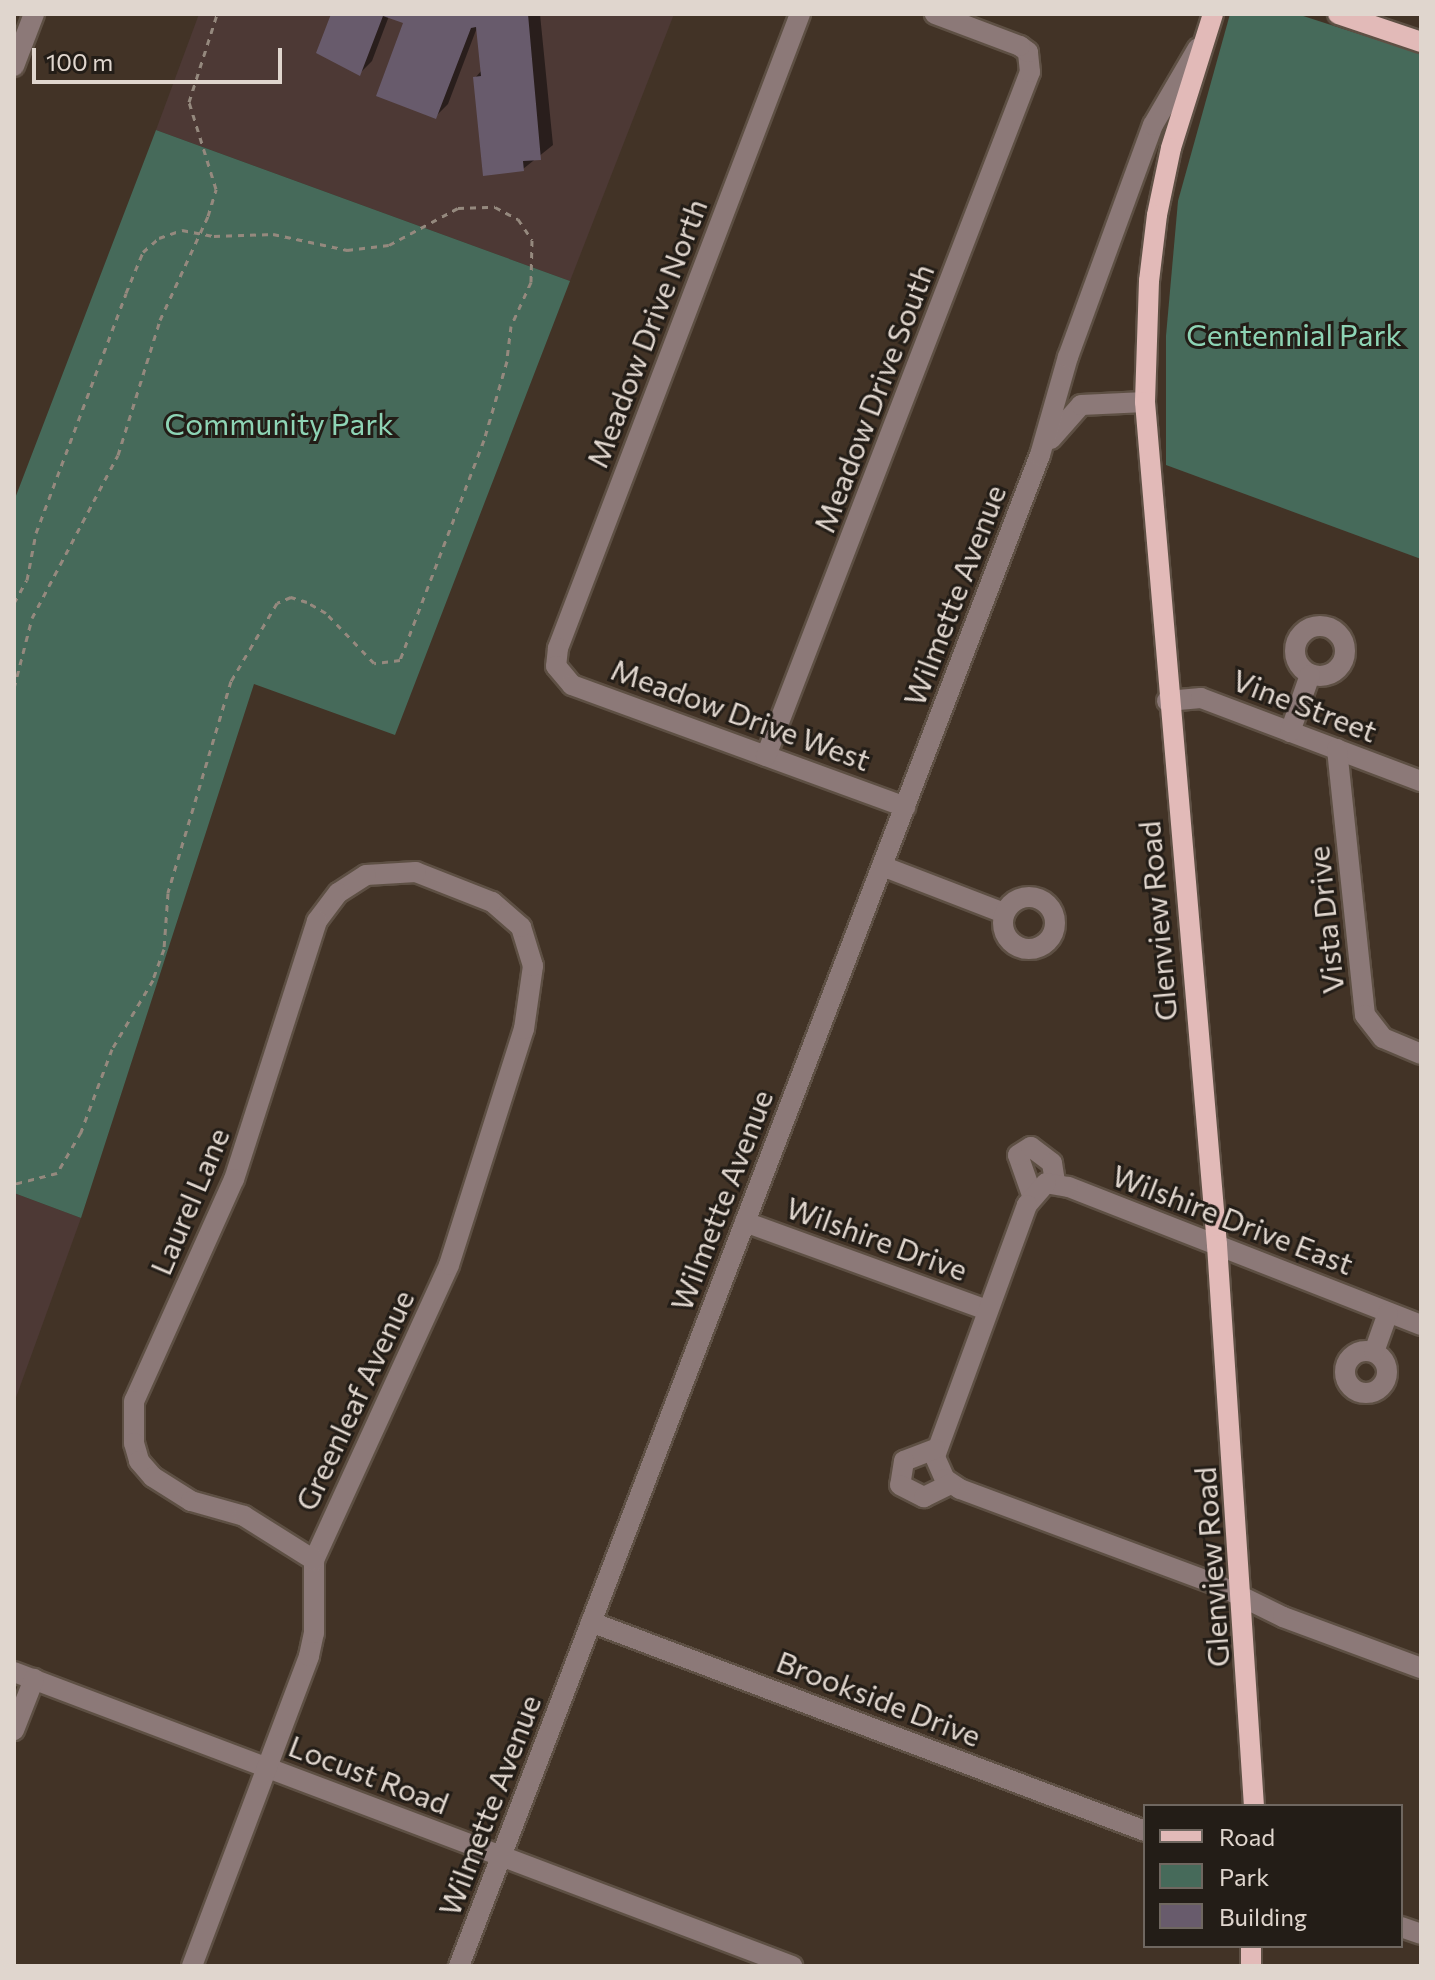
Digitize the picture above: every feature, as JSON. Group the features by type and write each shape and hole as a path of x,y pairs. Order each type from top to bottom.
{"main road":[{"name":"Wilmette Avenue","path":"1204,37 1213,14"},
{"path":"1338,14 1421,42"},
{"name":"Glenview Road","path":"1204,37 1157,215 1149,281 1145,402 1167,701 1217,1245 1243,1596 1254,1804"}],"street":[{"path":"14,66 34,14"},
{"name":"Meadow Drive North","path":"560,675 558,648 800,14"},
{"name":"Meadow Drive South","path":"766,756 1026,85 1031,61 1020,46 935,14"},
{"name":"Wilmette Avenue","path":"459,1966 1040,455 1068,357 1153,125 1204,37"},
{"name":"Wilmette Avenue","path":"1040,455 1081,405 1145,402"},
{"name":"Meadow Drive West","path":"560,675 572,685 905,807"},
{"path":"1290,732 1310,675"},
{"name":"Vine Street","path":"1167,701 1201,698 1421,781"},
{"name":"Vista Drive","path":"1337,749 1365,1015 1383,1038 1421,1054"},
{"path":"882,866 1004,913"},
{"name":"Laurel Lane","path":"314,1560 244,1516 191,1501 153,1477 139,1461 134,1443 134,1401 234,1179 283,1040 309,944 326,906 350,884 383,871 416,872 458,886"},
{"name":"Greenleaf Avenue","path":"192,1966 268,1768 314,1633 314,1560 449,1265 491,1146 524,1029 533,966 529,942 511,916 458,886"},
{"path":"1032,1195 1018,1155 1031,1147 1052,1163 1055,1183 1046,1183 1032,1195 935,1449 939,1470 951,1484 1421,1668"},
{"name":"Wilshire Drive East","path":"1055,1183 1421,1325"},
{"name":"Wilshire Drive","path":"745,1222 987,1310"},
{"path":"1374,1352 1388,1313"},
{"path":"935,1449 904,1461 900,1485 924,1497 951,1484"},
{"name":"Brookside Drive","path":"591,1622 1143,1830"},
{"path":"14,1730 24,1676"},
{"name":"Locust Road","path":"24,1676 792,1966"}],"path":[{"path":"14,688 32,618 118,455 160,320 200,234 216,189 189,102 217,14"},
{"path":"14,603 27,580 36,533 80,409 143,252 159,238 182,230 200,234 273,234 347,250 389,245 441,213 495,207 518,219 532,240 531,282 511,326 507,361 484,440 400,660 374,663 326,613 291,597 277,603 231,681 168,893 164,949 153,980 112,1049 81,1132 57,1173 14,1184"}],"shaded area":[{"path":"199,14 674,14 570,281 156,130"},
{"path":"14,1193 81,1218 14,1403"}],"green space":[{"name":"Centennial Park","path":"1230,14 1297,14 1421,54 1421,559 1166,465 1166,336 1178,201"},
{"name":"Community Park","path":"156,130 570,281 395,735 254,684 81,1218 14,1193 14,501"}],"building":[{"path":"331,14 528,14 541,160 523,161 524,171 483,176 473,77 481,76 476,27 471,28 436,119 376,96 403,23 383,16 360,76 316,53"}]}
